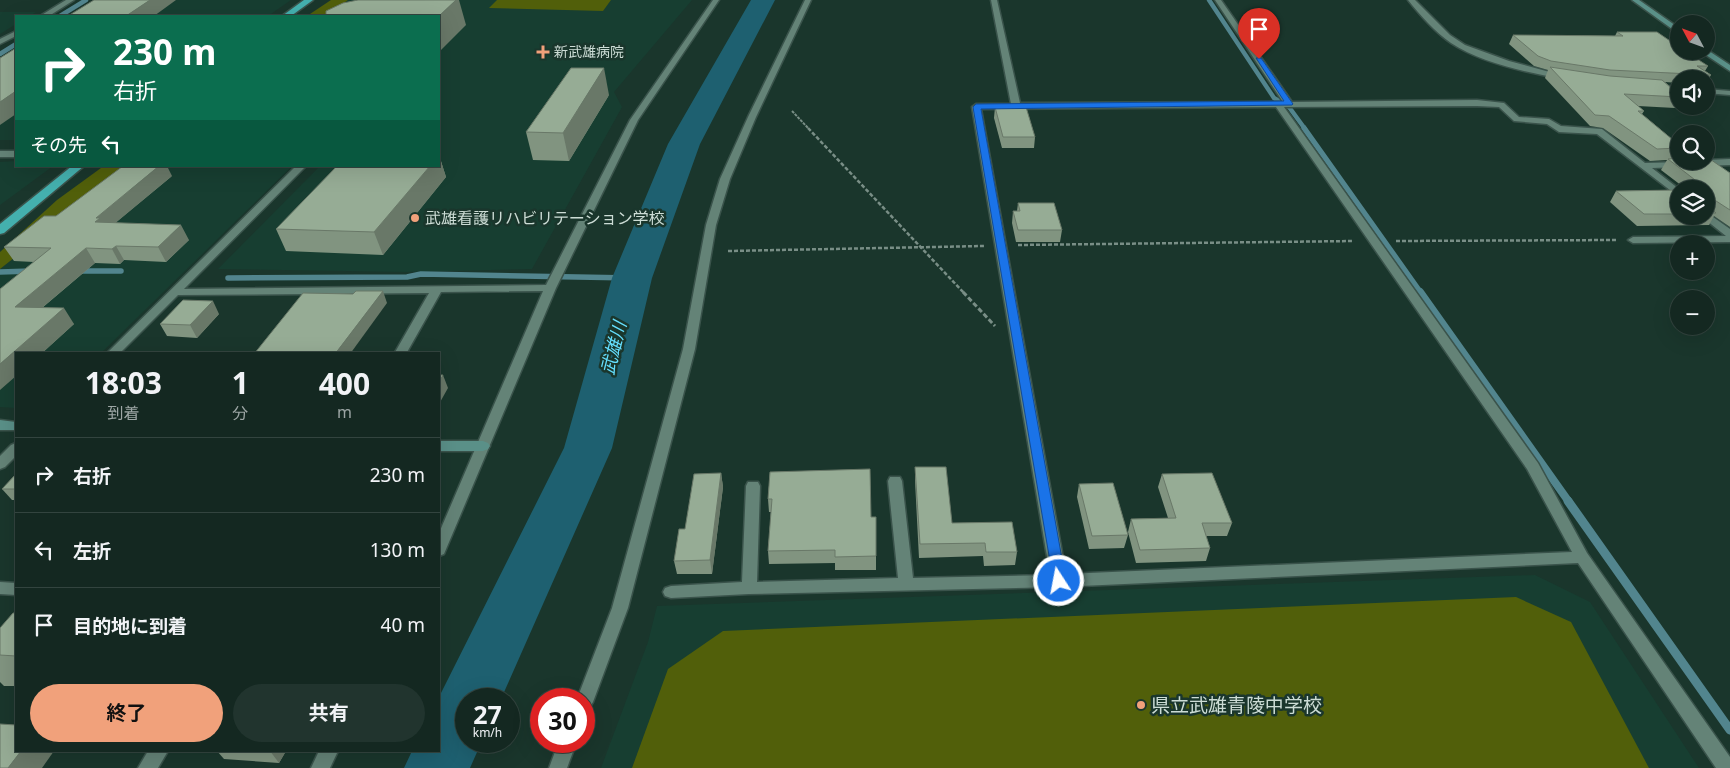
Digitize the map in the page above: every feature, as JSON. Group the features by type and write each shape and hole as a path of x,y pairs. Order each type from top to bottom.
{"highway":[{"path":"287,15 309,0"},
{"path":"0,230 78,167"}],"street":[{"path":"46,15 71,0"},
{"path":"440,548 550,288 634,120 716,0"},
{"path":"589,688 620,608 689,349 712,226 725,179 752,117 808,0"},
{"path":"994,0 1016,106"},
{"path":"1218,0 1283,104 1375,241 1533,466 1582,557 1727,768"},
{"path":"1412,0 1454,41 1471,50 1545,74 1571,78"},
{"path":"1635,0 1670,25"},
{"path":"0,42 15,34"},
{"path":"1715,58 1730,69"},
{"path":"1642,86 1670,88"},
{"path":"1715,92 1730,93"},
{"path":"1059,581 976,107 1477,103 1501,105 1518,119 1549,122 1559,129 1599,130 1670,187"},
{"path":"0,154 15,154"},
{"path":"1643,166 1730,162"},
{"path":"114,352 301,167"},
{"path":"1715,222 1730,234"},
{"path":"1633,240 1730,239"},
{"path":"176,292 550,288"},
{"path":"401,352 436,289"},
{"path":"0,426 15,426"},
{"path":"440,446 483,446"},
{"path":"0,464 15,449"},
{"path":"896,482 906,584"},
{"path":"749,588 753,486"},
{"path":"671,592 749,588 1059,581 1582,557"},
{"path":"0,588 15,589"},
{"path":"147,768 158,752"},
{"path":"320,768 328,752"},
{"path":"558,768 564,753"}],"path":[{"path":"792,111 1018,350"},
{"path":"1390,241 1633,240"},
{"path":"728,250 1375,241"}],"shaded area":[{"path":"104,0 291,0 269,15 81,15"},
{"path":"348,0 692,0 614,92 622,107 532,269 407,272 218,269 319,167 440,167 440,15 328,15"},
{"path":"0,12 36,12 32,15 15,15 15,25 0,34"},
{"path":"15,57 15,140 0,140 0,66"},
{"path":"15,161 15,167 52,167 0,205 0,162"},
{"path":"130,167 291,167 102,352 15,352 15,408 0,407 0,269"},
{"name":"県立武雄青陵中学校","path":"1535,575 1590,602 1699,768 601,768 648,642 657,606"}],"green space":[{"path":"331,0 348,0 328,15 308,15"},
{"path":"497,0 611,0 603,11 489,8"},
{"path":"130,167 0,269 0,252 57,200 101,168"},
{"name":"県立武雄青陵中学校","path":"1516,597 1571,622 1649,768 632,768 668,669 723,631"}],"building":[{"path":"94,0 150,0 128,15 70,15"},
{"path":"358,0 456,0 440,15 326,15 326,11 343,3"},
{"path":"1617,32 1657,32 1670,41 1670,60 1699,60 1708,66 1697,66 1703,70 1670,70 1670,73 1610,70 1551,61 1538,56 1513,35 1623,36"},
{"path":"15,49 15,92 0,102 0,58"},
{"path":"1550,67 1610,76 1662,80 1670,87 1670,97 1624,94 1644,111 1638,111 1670,138 1670,148 1657,149 1609,116 1595,115"},
{"path":"571,68 604,68 563,133 526,132"},
{"path":"995,107 1026,107 1035,137 1003,137"},
{"path":"1715,163 1730,173 1730,210 1715,200 1715,180 1695,180 1682,170 1715,170"},
{"path":"122,167 158,167 96,218 100,218 95,222 181,225 158,247 116,246 112,249 86,248 15,307 64,308 0,364 0,289 51,248 4,247 44,216 56,216"},
{"path":"336,167 429,167 374,232 276,229"},
{"path":"1670,190 1670,214 1644,214 1616,191"},
{"path":"1018,203 1054,203 1062,230 1018,230 1013,211 1020,211"},
{"path":"356,291 383,291 337,352 256,352 303,293 353,294"},
{"path":"183,300 213,301 190,325 160,324"},
{"path":"915,467 946,467 952,523 1012,522 1017,552 986,552 985,543 920,544"},
{"path":"870,469 871,517 876,517 876,556 835,557 835,550 768,551 772,499 768,499 770,472"},
{"path":"721,473 710,560 674,561 679,529 685,529 694,474"},
{"path":"1212,473 1232,523 1202,523 1210,548 1140,550 1131,519 1176,518 1162,474"},
{"path":"15,475 15,489 2,489"},
{"path":"1113,483 1128,535 1092,536 1079,484"},
{"path":"15,613 15,656 0,655 0,628"},
{"path":"0,724 15,725 15,752 20,752 8,768 0,768"}],"waterway":[{"path":"62,15 86,0"},
{"name":"武雄川","path":"475,688 588,448 632,278 684,144 763,0"},
{"path":"1209,0 1274,98 1289,107 1305,129"},
{"path":"0,54 15,45"},
{"path":"1304,128 1421,293"},
{"path":"0,272 31,271"},
{"path":"75,271 121,271"},
{"path":"228,278 407,277 421,274 632,278"},
{"path":"1420,292 1569,502"},
{"path":"1568,501 1730,730"},
{"name":"武雄川","path":"437,768 455,730"}],"place":[{"name":"新武雄病院","path":"543,52"},
{"name":"武雄看護リハビリテーション学校","path":"415,218"},
{"name":"県立武雄青陵中学校","path":"1141,705"}],"route":[{"path":"1059,581 1038,470 976,107 1289,104 1259,59"}]}
